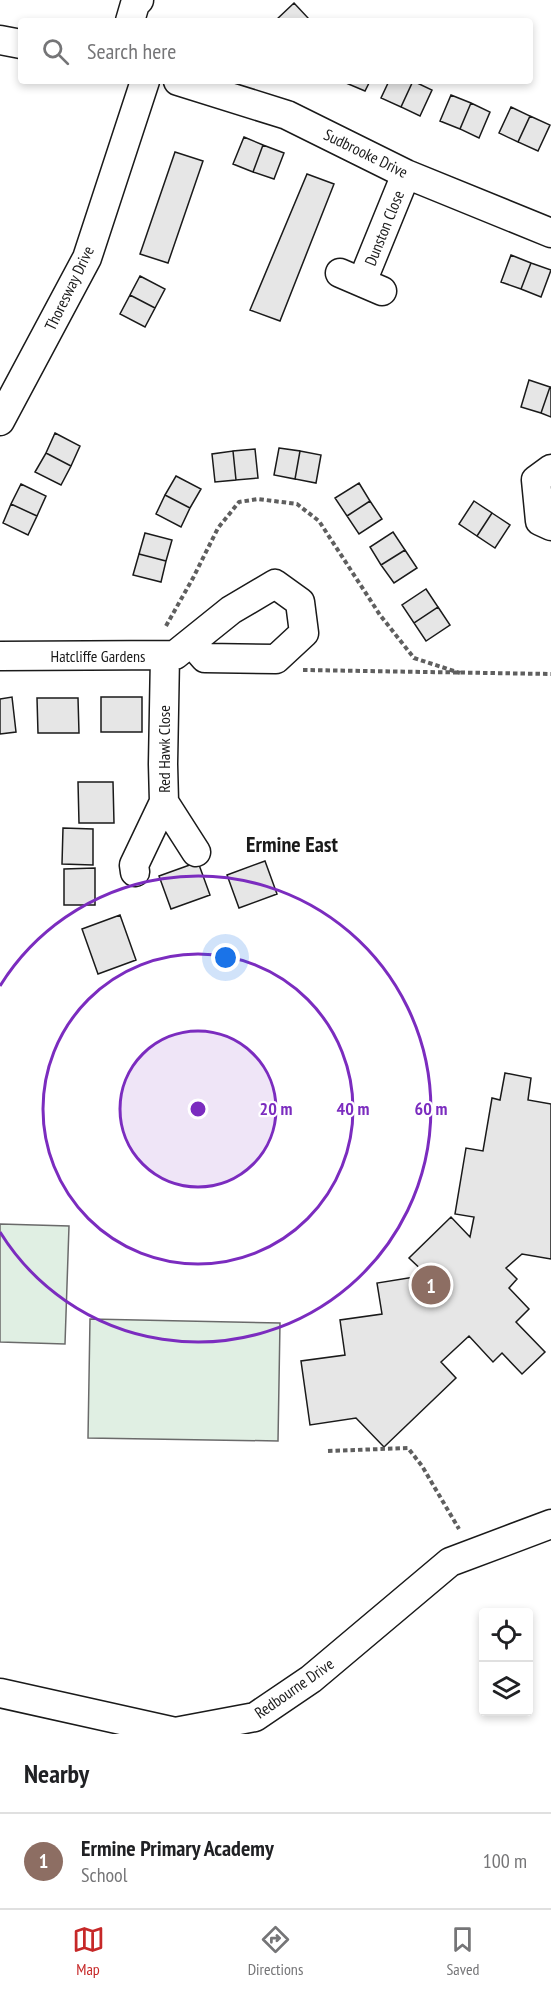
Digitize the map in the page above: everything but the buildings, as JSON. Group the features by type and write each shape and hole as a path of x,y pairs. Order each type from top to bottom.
{"street":[{"path":"131,18 135,4 139,0"},
{"path":"0,40 18,43"},
{"name":"Thoresway Drive","path":"0,421 87,258 144,84"},
{"name":"Sudbrooke Drive","path":"188,84 287,115 406,174 551,233"},
{"name":"Dunston Close","path":"361,282 406,174"},
{"path":"551,469 536,480 540,521 551,526"},
{"name":"Hatcliffe Gardens","path":"0,656 175,656 231,610 275,584 300,602 303,633 276,659"},
{"path":"192,643 205,658 276,659"},
{"name":"Red Hawk Close","path":"135,872 134,865 164,802 162,764 165,656"},
{"path":"164,802 196,852"},
{"name":"Redbourne Drive","path":"0,1694 175,1732 255,1726 450,1562 551,1524"}],"path":[{"path":"276,659 291,669 551,674"},
{"path":"328,1451 408,1448 422,1466 472,1553"}],"green space":[{"path":"0,1224 69,1226 65,1344 0,1342"},
{"path":"90,1319 280,1323 278,1441 88,1438"}],"place":[{"name":"Ermine Primary Academy","path":"431,1285"}],"district":[{"name":"Ermine East","path":"292,844"}]}
